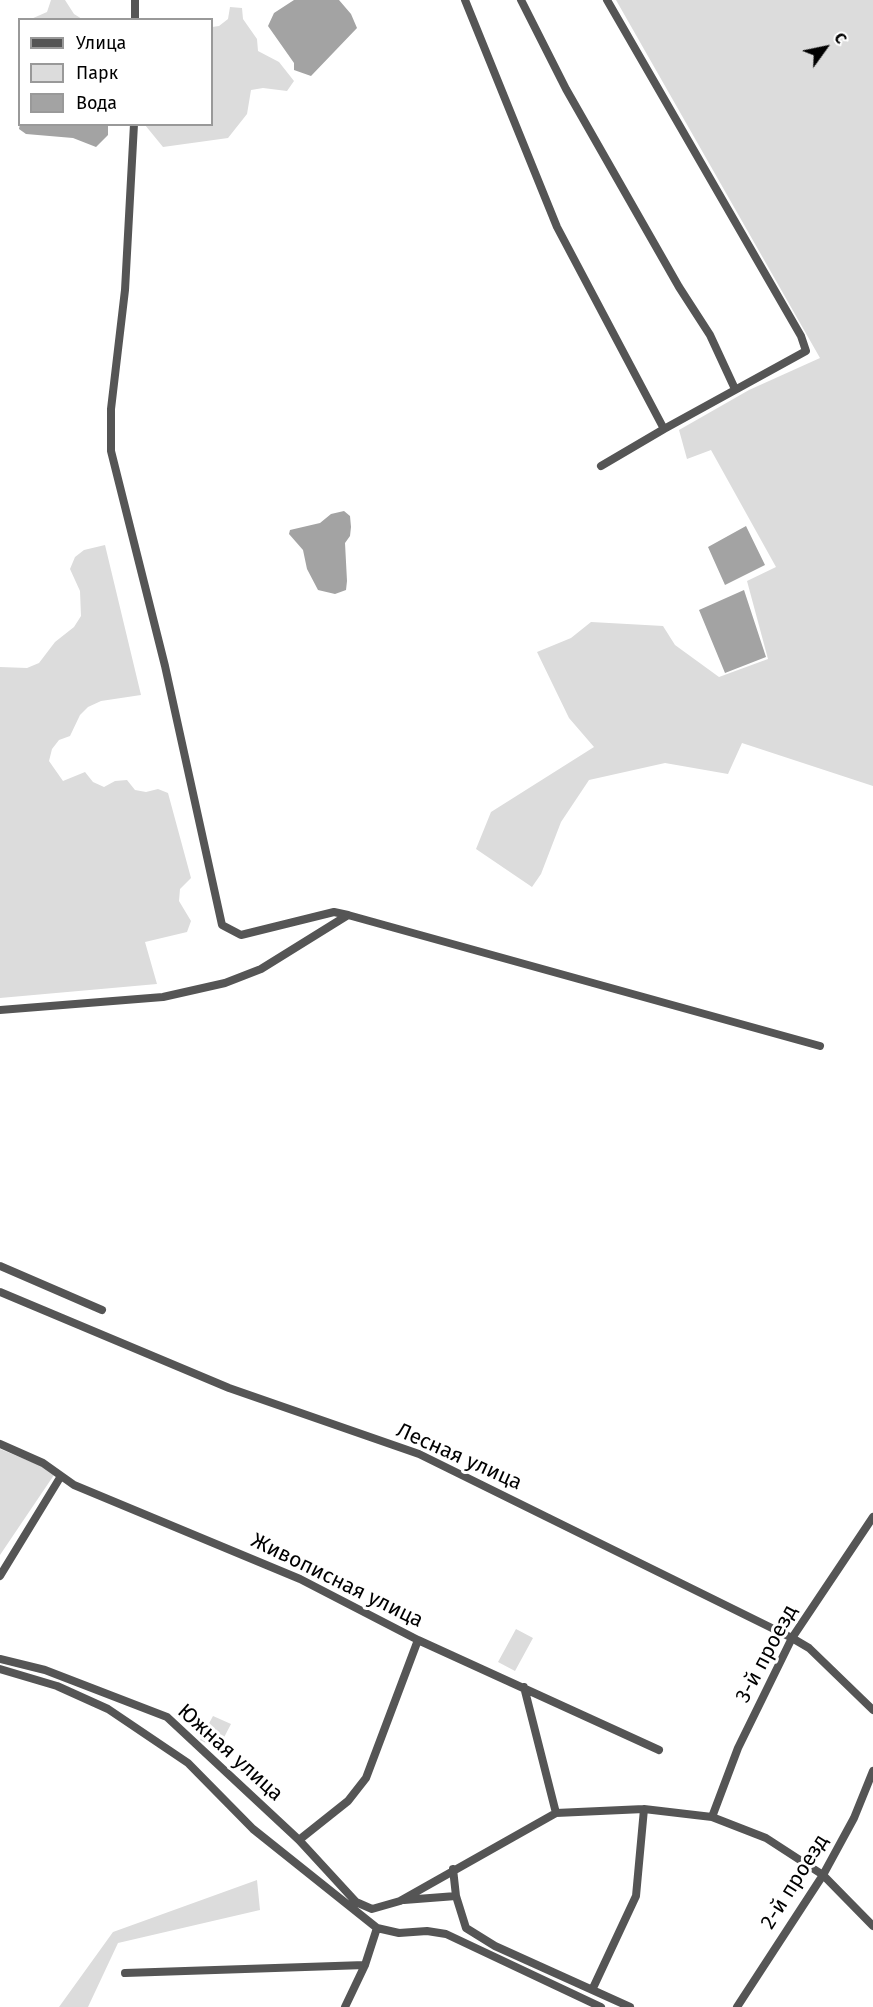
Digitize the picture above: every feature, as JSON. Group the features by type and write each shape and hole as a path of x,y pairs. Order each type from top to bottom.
{"street":[{"path":"135,0 135,18"},
{"path":"465,0 557,227 664,429"},
{"path":"521,0 572,99 679,287 710,335 735,389"},
{"path":"602,466 806,351 801,336 607,0"},
{"path":"134,126 125,290 111,409 111,451 165,666 222,925 241,934 334,912 820,1046"},
{"path":"0,1010 164,997 225,983 261,969 348,915"},
{"path":"0,1266 102,1310"},
{"name":"Лесная улица","path":"0,1292 229,1388 419,1454 792,1638 808,1648 873,1710"},
{"name":"Живописная улица","path":"0,1444 43,1463 84,1489 300,1579 417,1640 659,1750"},
{"path":"0,1576 61,1476"},
{"name":"3-й проезд","path":"712,1817 738,1748 792,1638 873,1517"},
{"path":"299,1840 348,1802 366,1778 417,1640"},
{"name":"Южная улица","path":"0,1659 45,1670 166,1717 299,1840 356,1902 372,1909 400,1901"},
{"path":"0,1669 57,1686 108,1709 188,1763 253,1829 377,1928 399,1933 427,1931 446,1934 601,2007"},
{"path":"524,1687 556,1813"},
{"name":"2-й проезд","path":"737,2007 823,1875 854,1818 873,1771"},
{"path":"593,1988 636,1896 644,1809"},
{"path":"400,1901 453,1869 556,1813 644,1809 712,1817 766,1838 823,1875 873,1926"},
{"path":"453,1869 456,1896 466,1928 495,1946 593,1988 630,2007"},
{"path":"400,1901 456,1896"},
{"path":"345,2007 365,1965 377,1928"},
{"path":"125,1973 365,1965"}],"green space":[{"path":"51,0 65,0 74,14 80,18 33,18 47,12"},
{"path":"616,0 873,0 873,786 742,743 728,774 665,763 589,780 561,822 541,874 532,887 476,849 491,812 594,747 569,718 537,652 571,638 591,622 663,626 675,645 719,677 768,659 747,581 776,567 711,450 687,459 679,430 749,390 820,358"},
{"path":"230,7 242,8 243,19 257,39 258,51 279,62 294,81 287,91 263,88 251,90 247,114 228,138 163,147 146,126 213,126 213,27 219,26 228,19"},
{"path":"105,545 141,695 101,701 88,707 80,715 70,736 59,740 52,749 49,761 63,781 85,772 93,782 104,787 115,781 127,780 135,790 146,792 158,789 168,793 191,878 180,889 179,901 191,921 187,932 145,942 157,984 0,998 0,667 27,668 39,663 55,642 74,627 81,616 80,591 70,569 75,557 84,550"},
{"path":"0,1449 56,1472 0,1555"},
{"path":"516,1629 533,1638 515,1671 498,1662"},
{"path":"213,1716 231,1724 218,1749 200,1740"},
{"path":"257,1880 260,1910 118,1943 88,2007 59,2007 113,1932"}],"water":[{"path":"294,0 339,0 351,14 357,28 311,76 294,70 294,63 268,26 274,13"},
{"path":"20,126 108,126 108,135 96,147 73,138 26,134 19,129"},
{"path":"344,511 350,516 351,527 350,536 345,543 347,581 346,590 335,594 318,590 307,569 303,550 289,534 290,530 320,523 331,514"},
{"path":"746,526 765,565 725,585 708,547"},
{"path":"744,590 766,657 725,673 699,610"}]}
